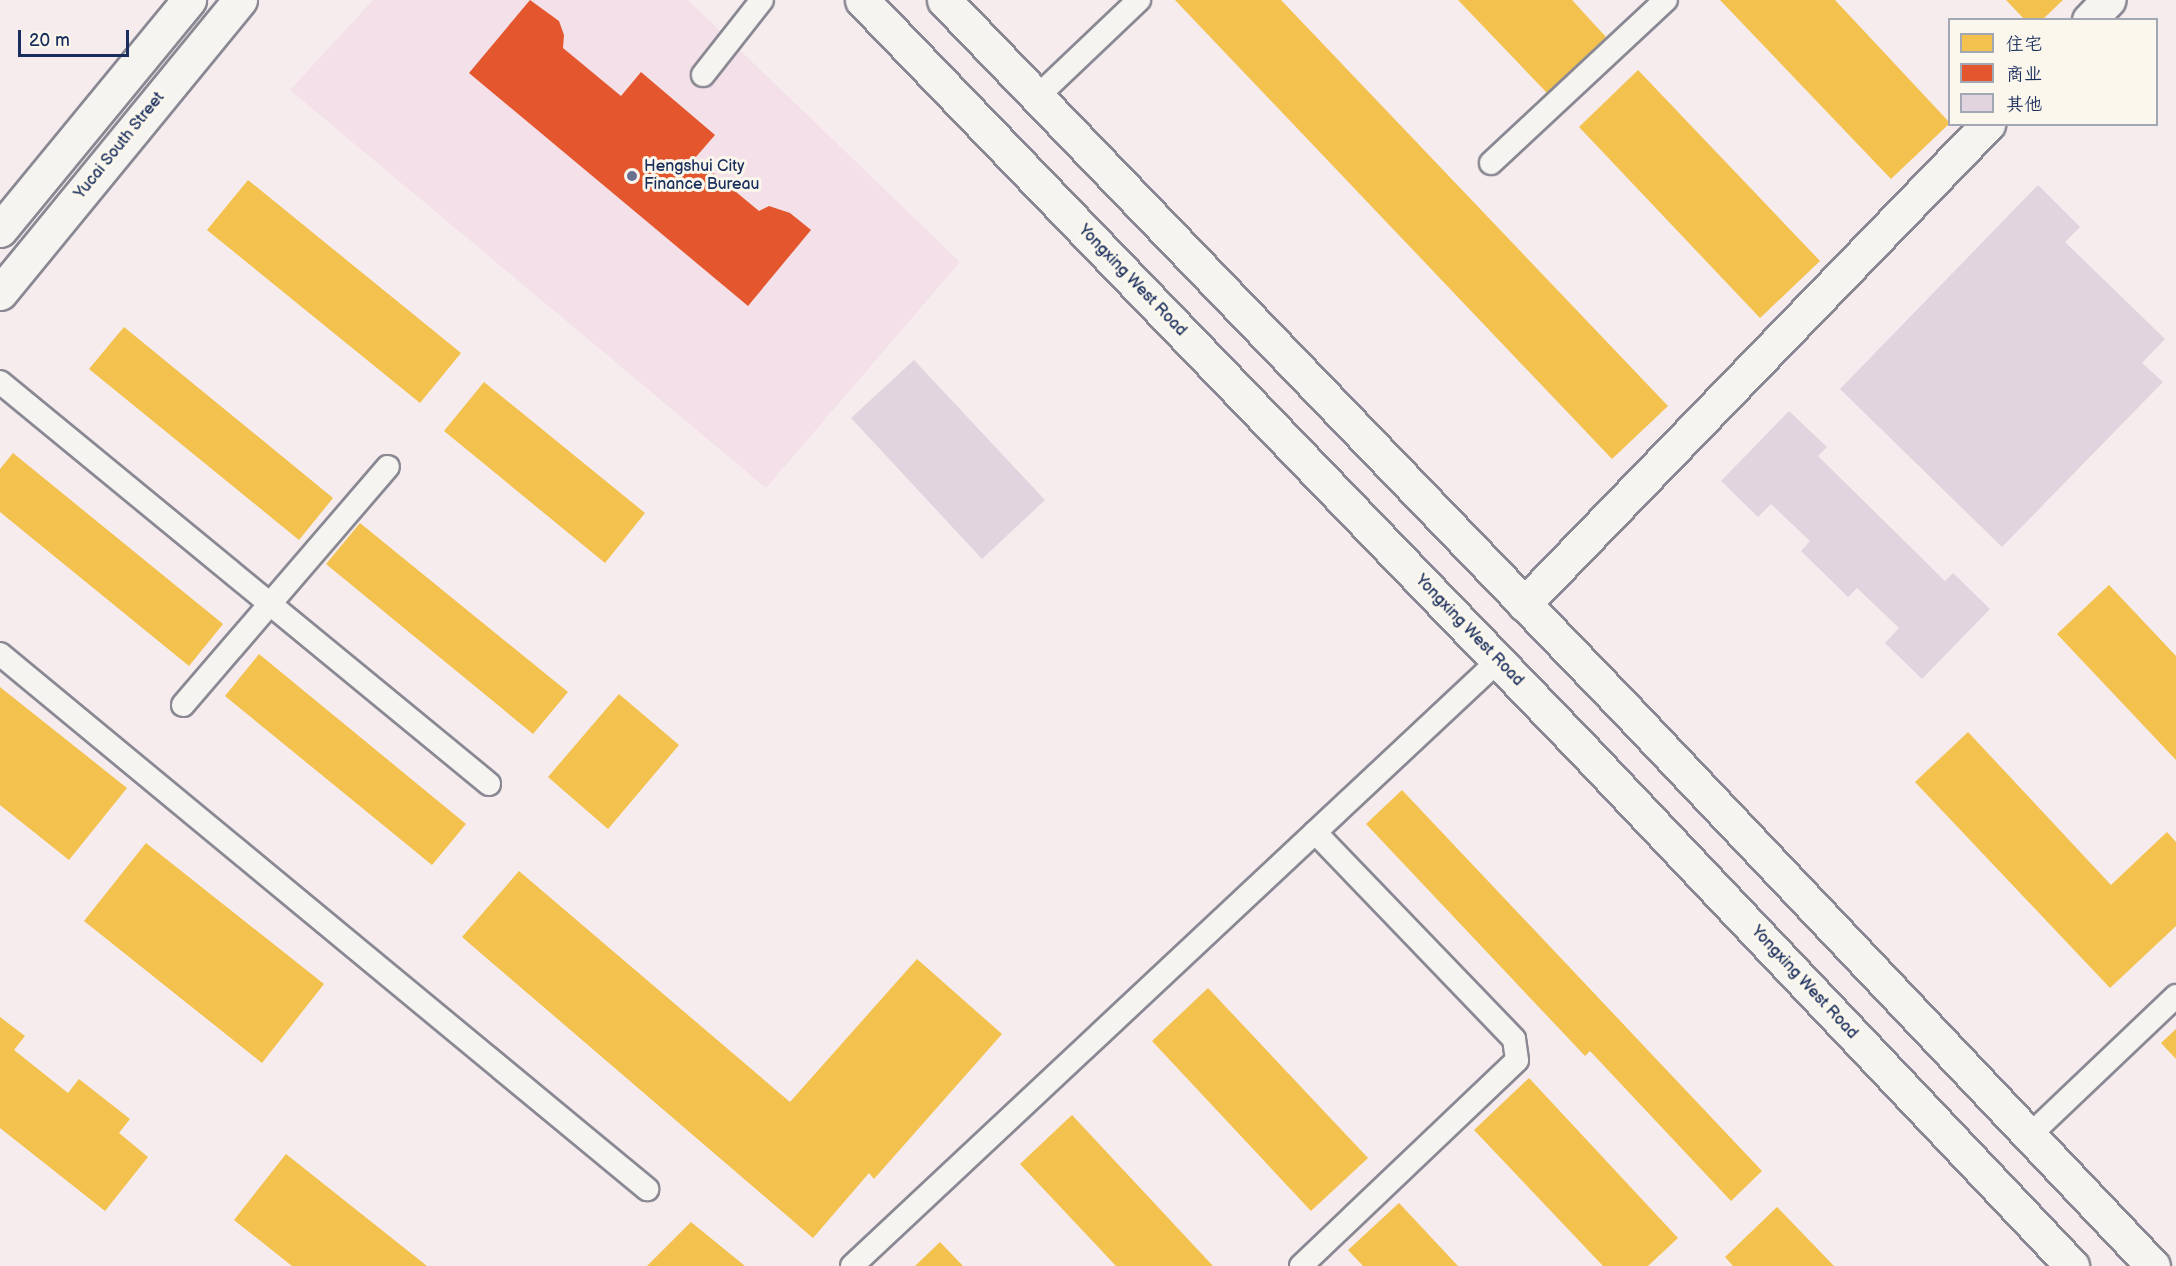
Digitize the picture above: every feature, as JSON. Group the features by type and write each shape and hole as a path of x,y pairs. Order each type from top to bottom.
{"main road":[{"path":"0,230 189,0"},
{"name":"Yucai South Street","path":"0,292 240,0"},
{"name":"Yongxing West Road","path":"862,0 1498,661 2072,1266"},
{"path":"944,0 1524,604 2153,1266"},
{"path":"2091,18 2108,0"},
{"path":"1524,604 1986,126"}],"lane":[{"path":"703,75 762,0"},
{"path":"1037,97 1139,0"},
{"path":"1491,164 1666,0"},
{"path":"0,382 489,784"},
{"path":"183,705 388,467"},
{"path":"0,654 647,1189"},
{"path":"852,1266 1498,661"},
{"path":"1301,1266 1517,1060 1514,1039 1315,832"},
{"path":"2029,1136 2176,996"}],"shaded area":[{"name":"Hengshui City Finance Bureau","path":"373,0 688,0 960,262 766,488 290,90"}],"building: 住宅":[{"path":"1175,0 1281,0 1668,406 1612,459"},
{"path":"1458,0 1572,0 1606,37 1547,93"},
{"path":"1720,0 1835,0 1948,121 1948,125 1891,179"},
{"path":"2006,0 2063,0 2044,18 2023,18"},
{"path":"1638,70 1820,261 1760,318 1579,127"},
{"path":"248,180 461,353 420,403 207,230"},
{"path":"124,327 333,498 299,540 89,369"},
{"path":"484,382 645,513 605,563 444,431"},
{"path":"13,453 223,624 189,666 0,512 0,469"},
{"path":"360,523 568,692 533,734 326,564"},
{"path":"2109,585 2176,656 2176,760 2057,634"},
{"path":"259,654 466,824 432,865 225,696"},
{"path":"0,687 127,788 69,860 0,805"},
{"path":"619,694 679,745 608,829 548,777"},
{"path":"1968,732 2111,885 2167,832 2176,842 2176,926 2110,988 1915,782"},
{"path":"1402,790 1762,1171 1731,1201 1590,1051 1585,1056 1366,824"},
{"path":"146,843 324,984 262,1063 84,921"},
{"path":"519,871 790,1102 917,959 1002,1034 874,1179 869,1173 813,1238 462,937"},
{"path":"1208,988 1368,1158 1311,1211 1152,1041"},
{"path":"0,1017 25,1036 14,1050 68,1093 79,1079 130,1119 119,1133 148,1157 105,1211 0,1128"},
{"path":"2176,1029 2176,1059 2161,1043"},
{"path":"1529,1078 1678,1238 1648,1266 1603,1266 1474,1130"},
{"path":"1072,1115 1213,1266 1116,1266 1020,1164"},
{"path":"286,1154 427,1266 292,1266 234,1220"},
{"path":"1399,1203 1458,1266 1363,1266 1348,1250"},
{"path":"1777,1207 1834,1266 1733,1266 1725,1257"},
{"path":"691,1222 745,1266 647,1266"},
{"path":"940,1242 963,1266 915,1266"}],"building: 商业":[{"path":"530,0 559,21 564,35 563,48 621,96 641,72 715,135 695,158 759,211 769,206 790,213 811,230 748,306 469,73"}],"building: 其他":[{"path":"2038,185 2080,227 2065,242 2165,339 2142,363 2163,382 2002,547 1840,389"},
{"path":"914,360 1045,500 982,559 851,418"},
{"path":"1789,411 1827,447 1818,456 1945,581 1953,573 1990,609 1922,679 1885,643 1899,628 1857,588 1848,597 1801,551 1810,541 1771,504 1758,517 1721,481"}],"place":[{"name":"Hengshui City Finance Bureau","path":"632,176"}]}
